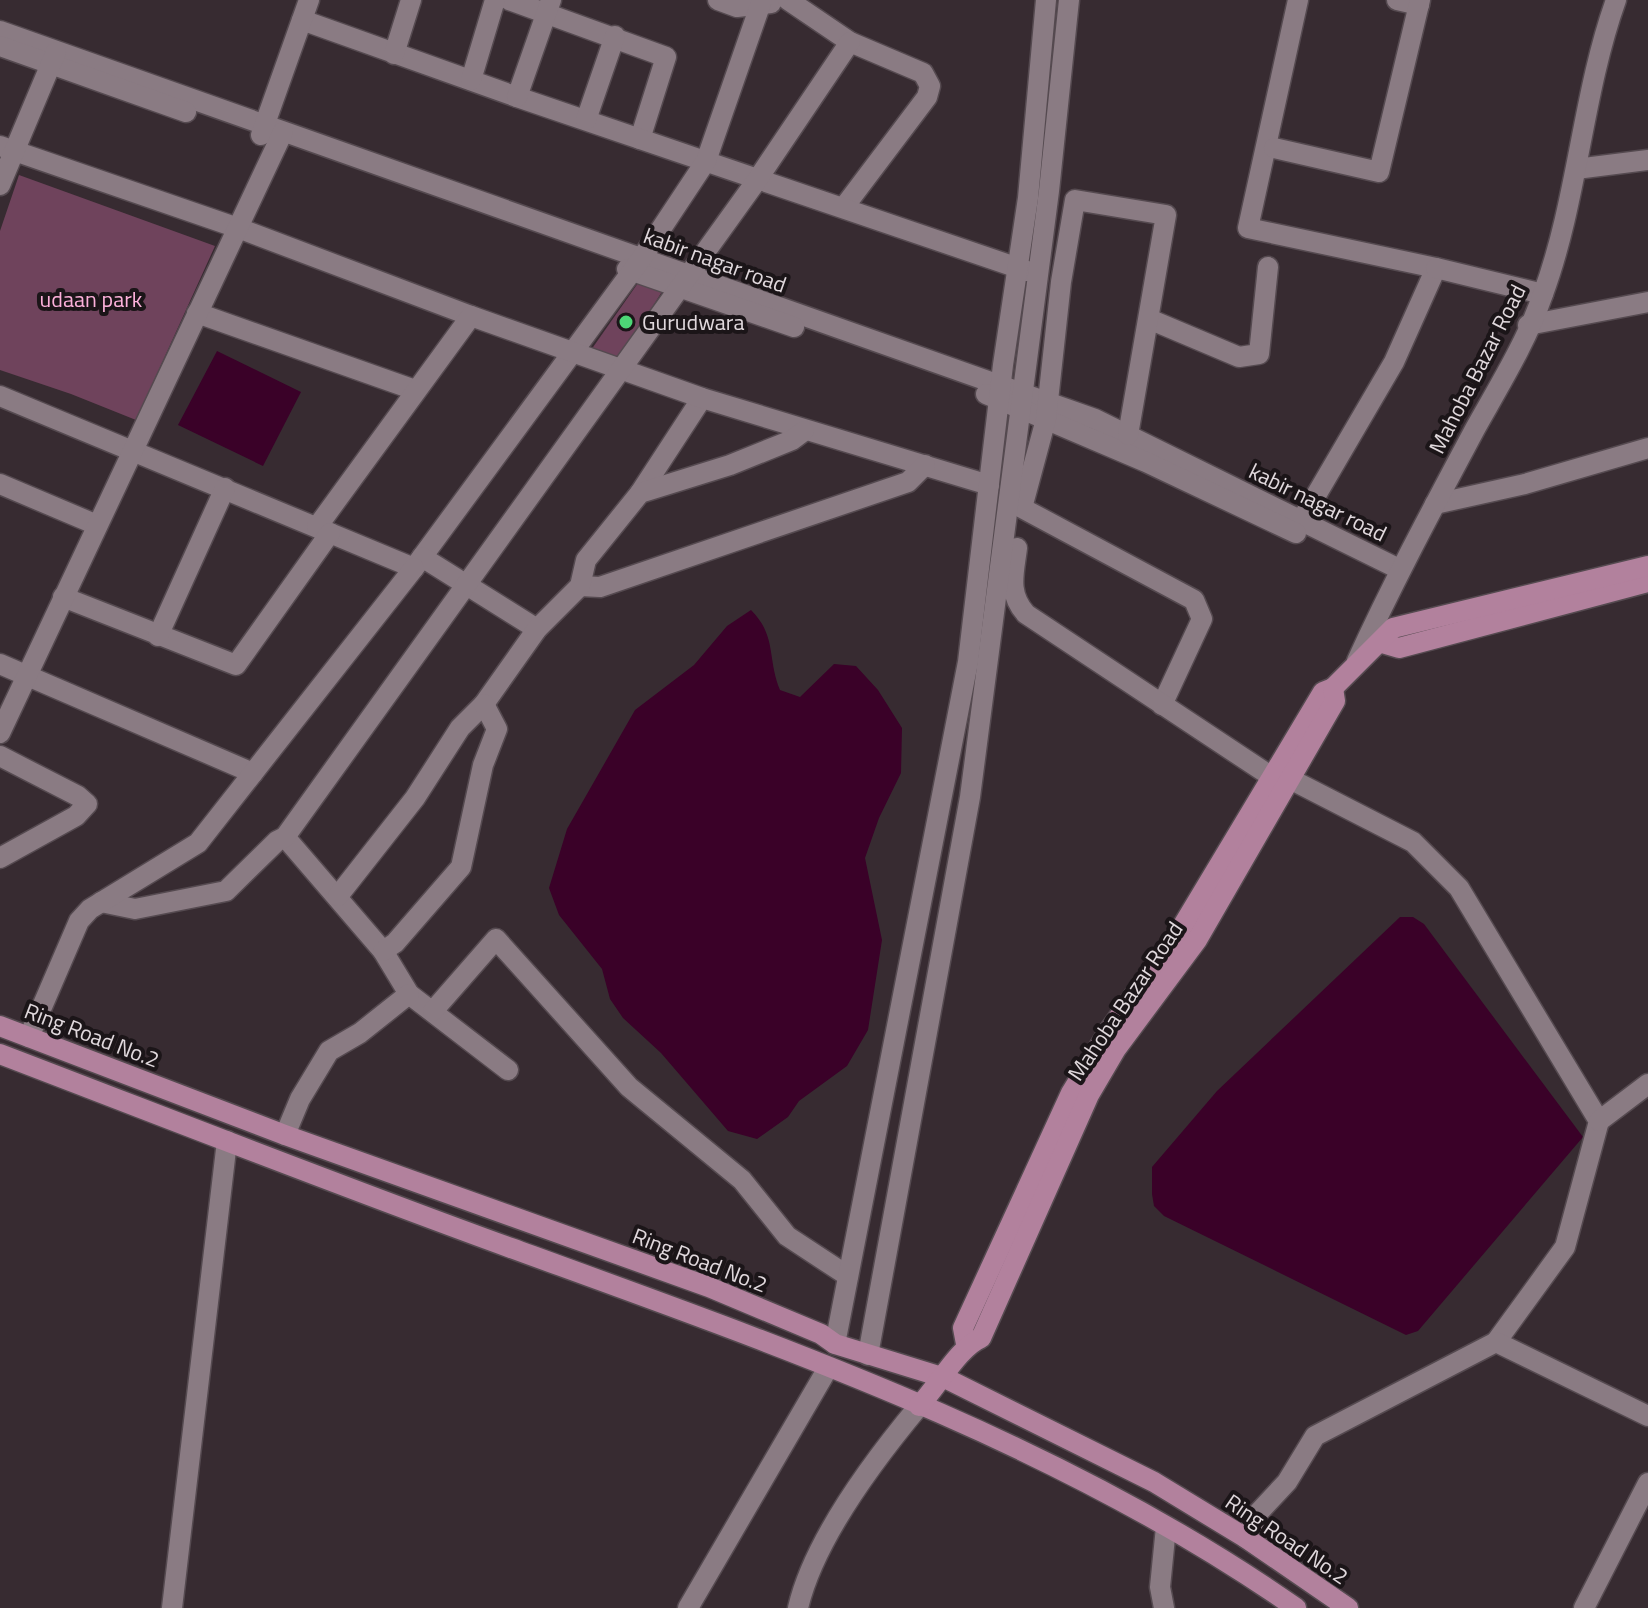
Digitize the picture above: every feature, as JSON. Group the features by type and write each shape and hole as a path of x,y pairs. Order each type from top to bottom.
{"main road":[{"path":"1357,661 1382,643 1393,628 1648,566"},
{"path":"1382,643 1399,648 1648,582"},
{"name":"Mahoba Bazar Road","path":"919,1406 945,1378 966,1344 981,1338 1089,1095 1128,1019 1197,940 1282,779 1335,701 1333,688 1357,661"},
{"name":"Ring Road No.2","path":"0,1026 285,1135 709,1287 821,1334 835,1344 945,1378 1154,1482 1246,1538 1348,1608"},
{"path":"0,1054 828,1368 919,1406 1039,1458 1166,1527 1296,1608"}],"street":[{"path":"394,54 411,0"},
{"path":"471,80 495,0"},
{"path":"509,0 550,6 666,57 640,139"},
{"path":"718,0 737,7 767,2"},
{"path":"788,0 850,42 923,73 930,86 927,97 844,207"},
{"path":"835,1344 968,662 1000,392 1028,198 1046,0"},
{"path":"868,1355 970,797 1039,275 1069,0"},
{"path":"1298,0 1248,228 1543,294"},
{"path":"1274,148 1379,172 1419,2 1397,0"},
{"name":"Mahoba Bazar Road","path":"1357,661 1396,575 1543,294 1576,169 1605,30 1616,0"},
{"path":"29,1037 79,921 101,902 198,843 418,563 636,264 706,161 767,2"},
{"path":"517,97 550,6"},
{"path":"0,733 238,228 271,135 306,10 394,54 1061,282"},
{"name":"kabir nagar road","path":"0,31 54,58 1047,411 1095,419 1301,521 1396,575"},
{"path":"586,120 615,36"},
{"path":"101,902 135,909 226,891 285,837 757,180 850,42"},
{"path":"0,46 54,58 8,149 0,185"},
{"path":"8,149 238,228 471,316 702,398 804,431 864,444 989,485"},
{"path":"1576,169 1648,160"},
{"path":"1128,435 1166,215 1075,200 1061,282 1047,411 1022,508 1012,590 1015,602 1026,614 1162,705 1282,779 1413,842 1459,888 1599,1121"},
{"path":"1149,319 1239,357 1259,354 1268,267"},
{"path":"1301,521 1394,362 1436,268"},
{"path":"1528,325 1648,302"},
{"path":"197,313 415,390"},
{"path":"63,597 236,665 415,390 471,316"},
{"path":"0,396 133,448 324,530 418,563 466,584 537,629"},
{"path":"338,896 415,798 460,728 484,704 537,629 580,586 586,560 640,493 702,398"},
{"path":"1047,411 1146,462 1396,575"},
{"path":"640,493 730,465 792,440 804,431"},
{"path":"1435,504 1525,484 1648,448"},
{"path":"580,586 600,587 908,482 925,465"},
{"path":"0,484 97,525"},
{"path":"158,636 225,488"},
{"path":"1022,508 1194,600 1202,619 1162,705"},
{"path":"0,664 253,773"},
{"path":"383,951 395,943 461,867 483,765 497,729 484,704"},
{"path":"0,756 78,796 87,804 76,816 0,858"},
{"path":"285,837 383,951 409,994 508,1070"},
{"path":"433,1011 496,939 629,1087 742,1180 787,1236 848,1276"},
{"path":"285,1135 300,1099 329,1051 360,1033 409,994"},
{"path":"1246,1538 1259,1512 1287,1482 1315,1436 1496,1342 1565,1247 1599,1121 1648,1084"},
{"path":"172,1608 227,1141"},
{"path":"1496,1342 1648,1416"},
{"path":"688,1608 828,1368"},
{"path":"798,1608 832,1528 859,1485 919,1406"},
{"path":"1584,1608 1648,1483"},
{"path":"1164,1608 1160,1587 1166,1527"}],"green space":[{"name":"udaan park","path":"19,175 215,246 136,420 0,370 0,231"},
{"path":"638,283 663,290 618,362 591,350"}],"shaded area":[{"path":"217,351 301,392 263,466 178,425"},
{"path":"751,610 765,629 780,690 800,697 834,664 856,666 878,690 902,728 901,773 879,818 865,858 882,940 868,1030 847,1066 799,1101 788,1117 757,1139 728,1131 661,1053 623,1018 610,999 602,969 559,915 549,888 567,829 635,710 694,665 727,626"},
{"path":"1400,917 1413,917 1424,924 1583,1137 1418,1331 1406,1335 1164,1216 1154,1206 1152,1194 1152,1167 1217,1091"}],"place":[{"name":"Gurudwara","path":"626,322"}]}
